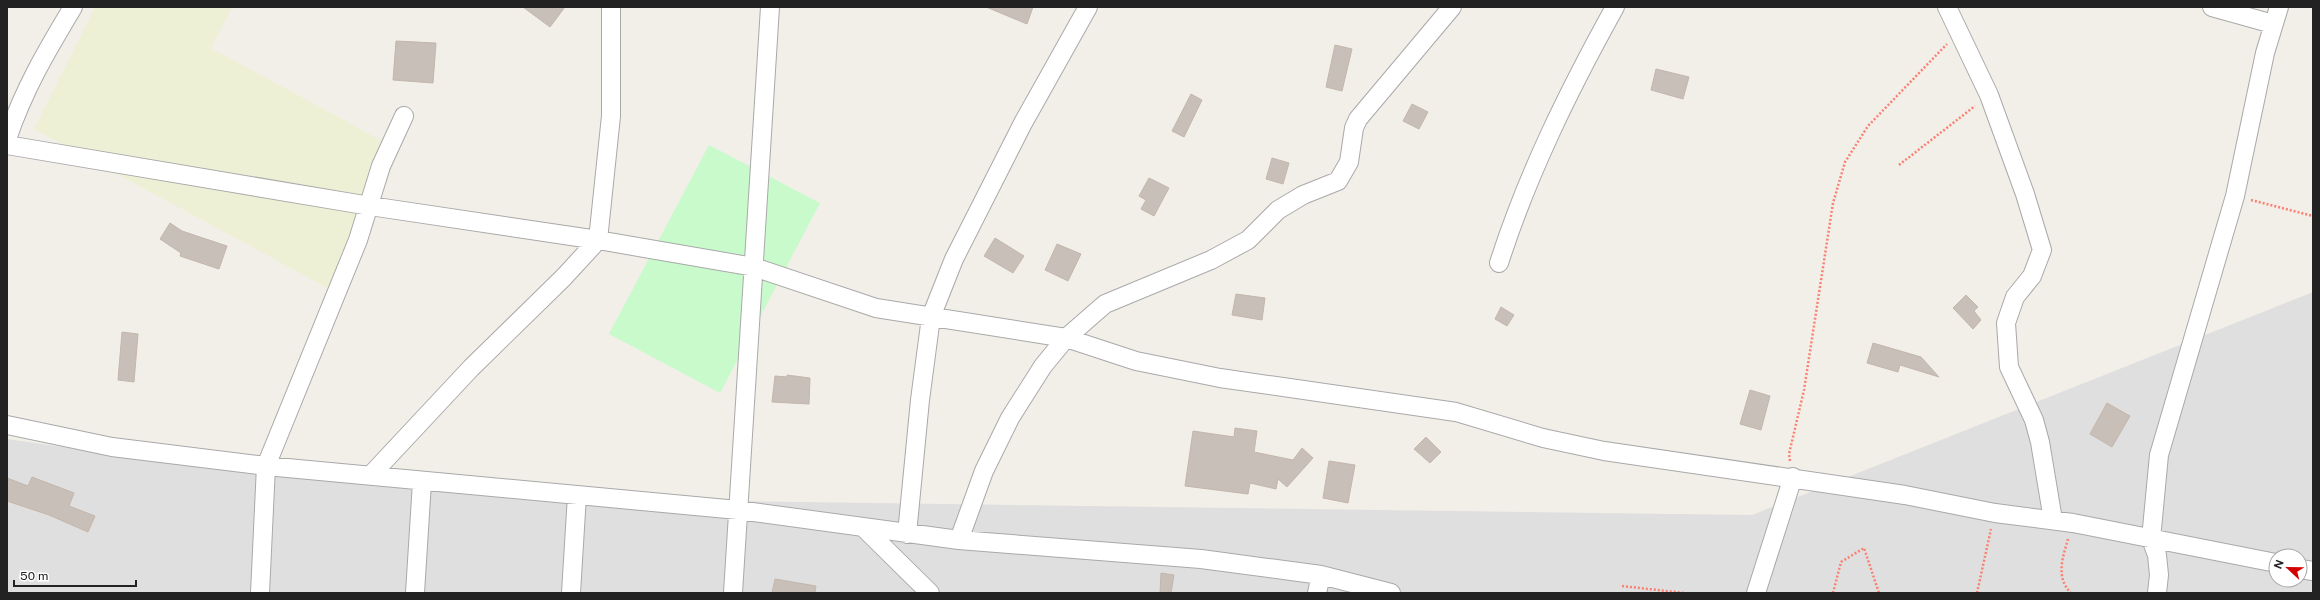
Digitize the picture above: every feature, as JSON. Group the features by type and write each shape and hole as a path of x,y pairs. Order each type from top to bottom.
{"street":[{"path":"7,139 20,102 40,62 73,7"},
{"path":"370,476 471,368 564,277 598,240 612,116 611,7"},
{"path":"733,593 770,7"},
{"path":"907,534 920,400 931,317 954,259 1023,122 1088,7"},
{"path":"959,540 984,471 1010,418 1043,366 1066,338 1105,304 1211,260 1248,240 1278,210 1303,195 1338,181 1349,162 1354,128 1358,119 1452,7"},
{"path":"1499,263 1516,211 1552,126 1615,7"},
{"path":"1947,7 1989,95 2026,194 2042,250 2032,276 2015,297 2006,323 2008,368 2034,420 2040,442 2052,520"},
{"path":"2212,7 2273,24"},
{"path":"2158,593 2159,575 2157,555 2151,539 2159,455 2235,196 2273,24 2279,7"},
{"path":"260,593 266,466 332,305 370,206 381,166 404,116"},
{"path":"7,145 370,206 598,240 754,267 876,308 1066,338 1136,361 1220,378 1456,412 1543,438 1604,451 1792,477 1905,495 1995,513 2073,523 2268,561"},
{"path":"7,425 112,447 266,466 422,482 738,510 959,540 1201,559 1321,575 1391,593"},
{"path":"1756,593 1792,477"},
{"path":"415,593 422,482"},
{"path":"571,593 577,496"},
{"path":"864,528 930,593"},
{"path":"1317,593 1321,575"}],"path":[{"path":"1792,477 1789,454 1804,390 1833,203 1844,162 1868,126 1959,32"},
{"path":"1899,164 1989,95"},
{"path":"2235,196 2313,216"},
{"path":"1977,593 1995,513"},
{"path":"2071,593 2068,590 2060,566 2073,523"},
{"path":"1833,593 1841,562 1864,548 1879,593"},
{"path":"1622,586 1684,593"}],"shaded area":[{"path":"2313,292 2313,593 7,593 7,439 119,455 725,501 1752,515"}],"green space":[{"path":"95,7 232,7 211,48 399,150 344,297 34,129"},
{"path":"709,145 820,203 720,393 609,334"}],"building":[{"path":"523,7 565,7 550,27"},
{"path":"986,7 1033,7 1027,24"},
{"path":"396,41 436,43 433,83 393,80"},
{"path":"1335,45 1352,49 1342,91 1326,87"},
{"path":"1656,69 1689,77 1683,99 1651,90"},
{"path":"1191,94 1202,100 1184,137 1172,131"},
{"path":"1412,104 1428,112 1419,129 1403,121"},
{"path":"1272,158 1289,163 1283,184 1266,179"},
{"path":"1149,178 1169,188 1154,216 1141,209 1146,200 1139,196"},
{"path":"170,223 182,231 227,246 219,269 180,256 181,253 160,239"},
{"path":"995,238 1024,256 1013,273 984,256"},
{"path":"1057,244 1081,254 1068,281 1045,270"},
{"path":"1236,294 1265,298 1262,320 1232,315"},
{"path":"1966,295 1978,307 1974,311 1981,320 1973,329 1953,308"},
{"path":"1501,307 1514,315 1507,326 1495,319"},
{"path":"122,332 138,334 134,382 118,380"},
{"path":"1873,343 1921,357 1939,377 1900,365 1898,372 1867,363"},
{"path":"787,375 810,378 809,404 772,402 775,376 787,377"},
{"path":"1750,390 1770,396 1761,430 1740,424"},
{"path":"2107,403 2130,416 2112,447 2090,434"},
{"path":"1235,428 1257,431 1254,452 1293,460 1302,448 1313,458 1287,487 1278,479 1276,489 1250,483 1248,494 1185,486 1193,431 1234,437"},
{"path":"1426,437 1441,452 1430,463 1414,449"},
{"path":"1329,461 1355,465 1348,503 1323,498"},
{"path":"32,477 74,493 69,506 95,516 88,532 49,515 7,501 7,478 28,486"},
{"path":"1161,573 1174,575 1171,593 1160,593"},
{"path":"775,579 816,586 815,593 772,593"}]}
